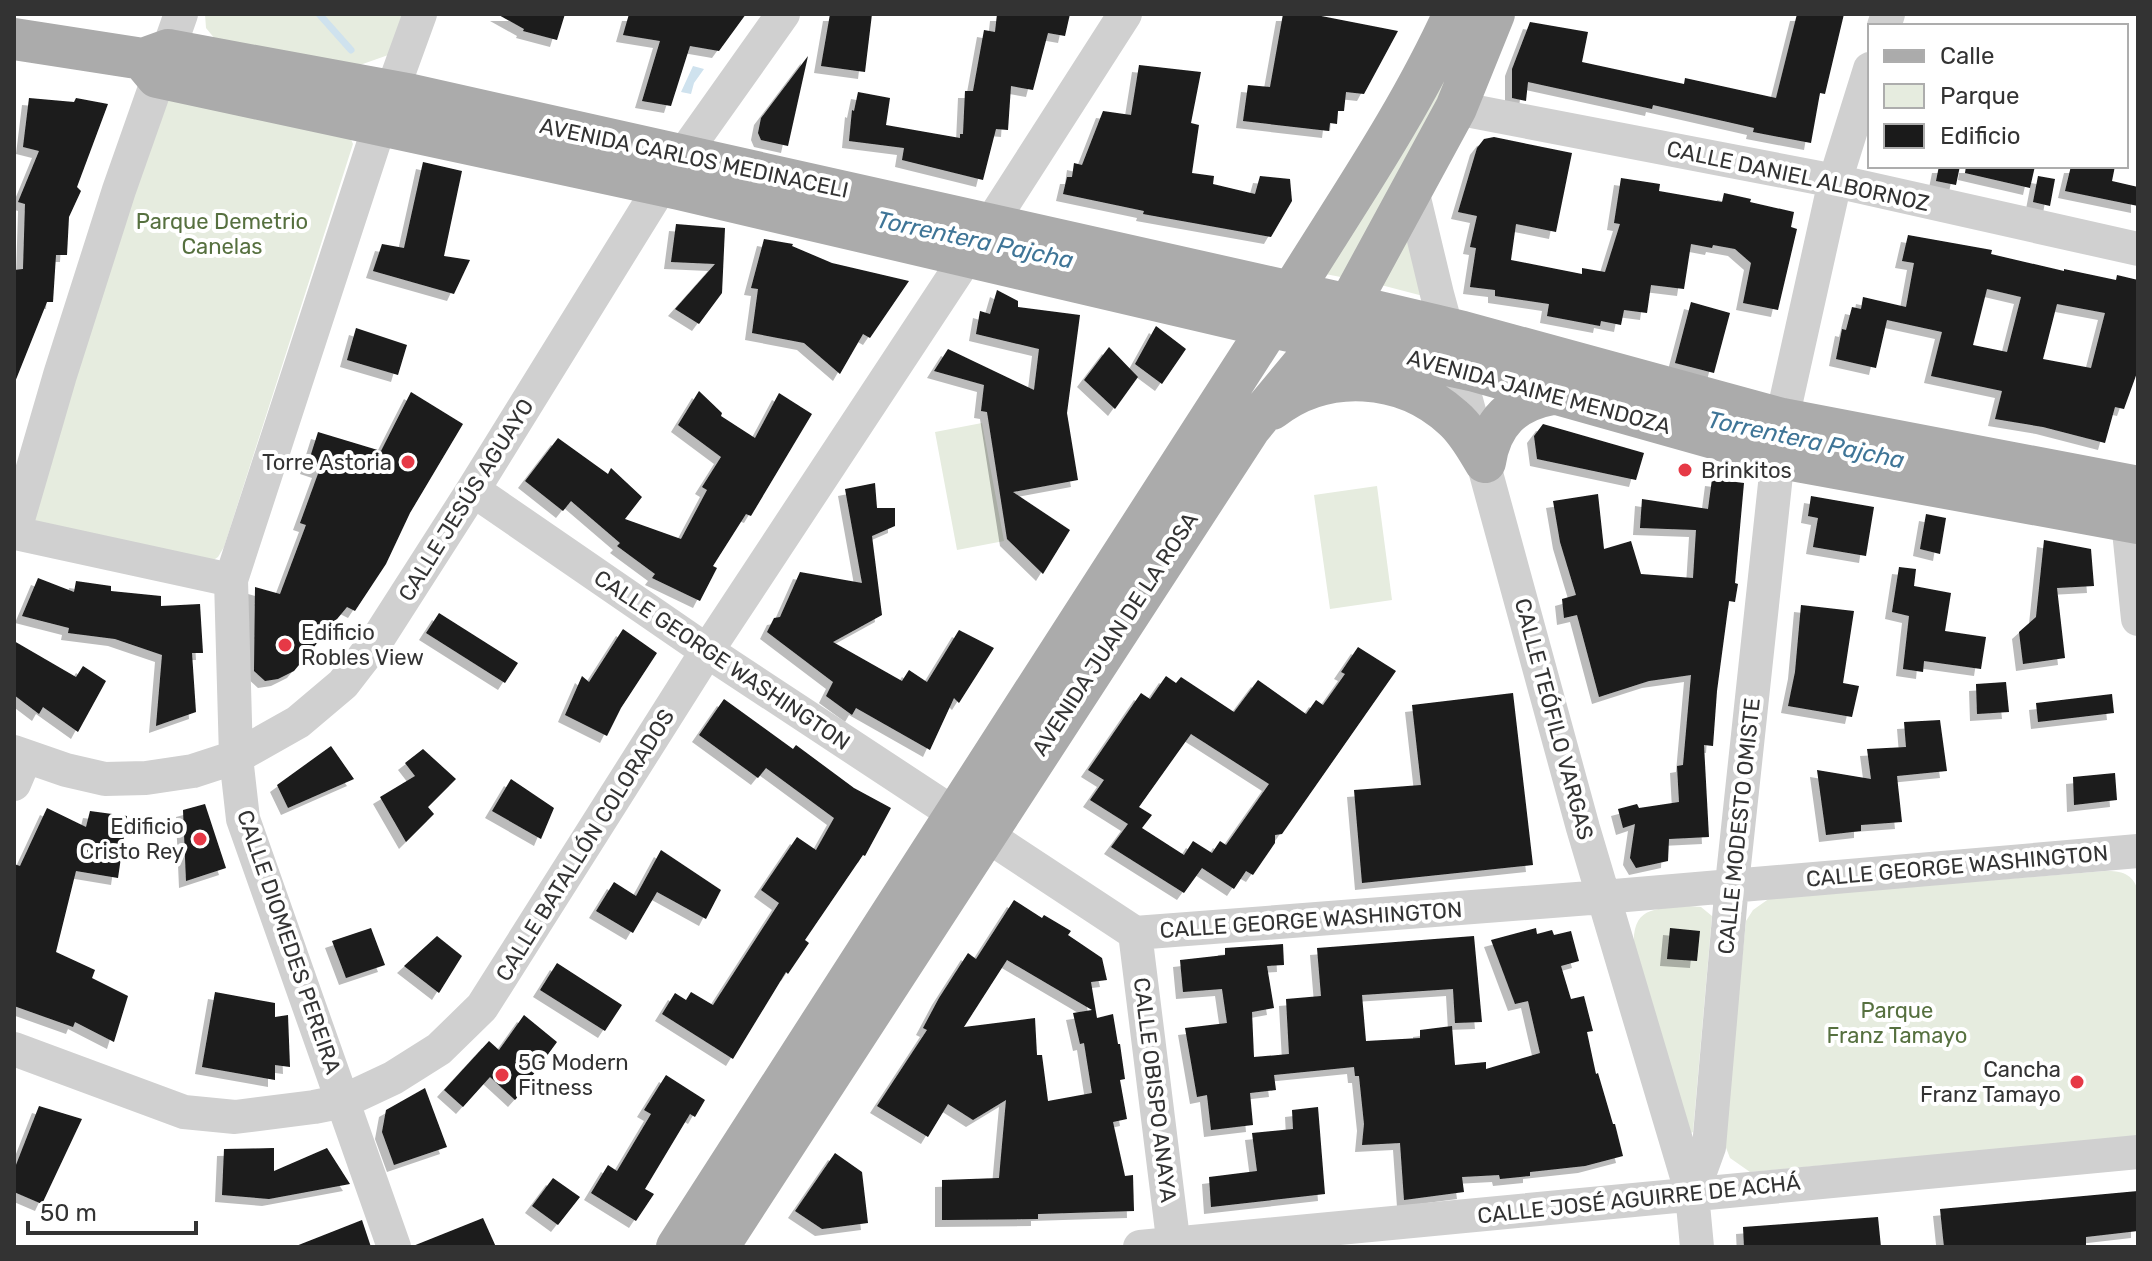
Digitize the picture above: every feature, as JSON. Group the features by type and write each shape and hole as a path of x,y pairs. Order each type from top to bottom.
{"main road":[{"name":"AVENIDA JUAN DE LA ROSA","path":"718,1247 1280,310 1368,173 1432,63 1454,14"},
{"name":"AVENIDA JUAN DE LA ROSA","path":"677,1247 1250,428 1349,305 1456,108 1494,14"},
{"name":"AVENIDA CARLOS MEDINACELI","path":"14,39 162,50 385,107 979,239 1280,310"},
{"name":"AVENIDA JAIME MENDOZA","path":"1280,310 1349,305 1448,329 1780,438"},
{"name":"AVENIDA JAIME MENDOZA","path":"1280,310 1324,339 1459,369 1552,394 1780,438 2135,499"},
{"path":"1250,428 1275,406 1304,390 1335,381 1361,379 1412,391 1434,403 1455,419 1472,439 1485,462"},
{"path":"1485,462 1488,445 1505,415 1527,400 1552,394"}],"street":[{"path":"162,50 14,533 231,580 385,107 420,14"},
{"name":"CALLE JESÚS AGUAYO","path":"18,765 105,779 146,778 193,771 236,757 298,722 343,684 377,640 473,490 671,170 783,14"},
{"name":"CALLE BATALLÓN COLORADOS","path":"14,1049 184,1112 235,1117 344,1101 393,1078 439,1049 482,1007 707,651 1125,14"},
{"name":"CALLE MODESTO OMISTE","path":"1692,1194 1709,1147 1732,884 1780,438 1835,181 1868,75"},
{"name":"CALLE DANIEL ALBORNOZ","path":"1456,108 1835,181 2138,249"},
{"name":"CALLE TEÓFILO VARGAS","path":"1412,190 1603,897 1692,1194 1697,1247"},
{"name":"CALLE GEORGE WASHINGTON","path":"473,490 707,651 1135,933 2138,851"},
{"path":"2135,499 2138,619"},
{"name":"CALLE DIOMEDES PEREIRA","path":"231,580 236,757 243,819 394,1247"},
{"name":"CALLE OBISPO ANAYA","path":"1135,933 1174,1246"},
{"name":"CALLE JOSÉ AGUIRRE DE ACHÁ","path":"1140,1247 2138,1152"}],"green space":[{"path":"205,14 416,14 394,53 357,66 215,39 206,28"},
{"path":"1474,29 1346,278 1320,273"},
{"name":"Parque Demetrio Canelas","path":"170,98 350,137 353,144 224,547 212,561 45,526 34,520 70,379 158,107"},
{"path":"1410,233 1427,297 1381,285"},
{"path":"982,423 1004,541 957,550 935,432"},
{"path":"1377,486 1392,600 1330,609 1314,495"},
{"name":"Parque Franz Tamayo","path":"2105,871 2126,874 2138,891 2138,1136 1750,1172 1730,1158 1723,1140 1746,921 1753,910 1770,898"},
{"path":"1701,907 1712,916 1693,1132 1689,1134 1634,945 1637,922 1642,916 1657,909"}],"water":[{"path":"693,66 704,69 694,83 691,94 681,92"}],"building":[{"path":"497,14 565,14 557,40 523,31"},
{"path":"629,14 746,14 719,51 690,46 671,106 642,101 660,41 623,35"},
{"path":"830,14 872,14 865,72 821,66"},
{"path":"997,14 1070,14 1065,36 1048,33 1033,90 1011,86 1008,130 996,129 983,180 902,160 904,148 849,141 852,110 858,92 890,98 886,125 960,138 963,134 965,91 973,91 984,30 995,32"},
{"path":"1283,14 1311,14 1398,31 1364,94 1346,92 1344,111 1338,111 1337,124 1330,123 1329,131 1243,121 1248,85 1270,87"},
{"path":"1797,14 1844,14 1825,94 1820,93 1811,143 1753,132 1754,128 1653,105 1652,109 1528,82 1526,101 1512,98 1512,69 1530,22 1588,32 1582,62 1684,84 1685,78 1776,98"},
{"path":"808,56 788,146 761,140 758,133 761,118"},
{"path":"1139,65 1201,72 1191,123 1199,125 1192,173 1214,176 1213,184 1255,194 1260,176 1290,179 1292,201 1271,237 1143,214 1144,211 1063,194 1067,177 1072,177 1074,163 1082,165 1103,111 1131,115"},
{"path":"29,98 74,102 76,98 108,104 77,187 81,191 69,217 67,255 56,255 53,302 47,302 15,382 14,270 23,269 25,204 18,202 39,151 23,147"},
{"path":"1494,137 1572,153 1556,232 1516,224 1511,260 1582,274 1582,268 1605,272 1620,224 1614,223 1621,178 1660,184 1659,191 1722,202 1724,193 1794,212 1791,227 1797,229 1778,310 1743,303 1751,263 1735,249 1713,245 1712,248 1691,244 1684,289 1651,285 1647,313 1624,310 1621,325 1601,321 1600,326 1547,316 1549,304 1495,296 1495,290 1470,287 1476,248 1470,247 1477,216 1458,212 1477,148 1484,139"},
{"path":"423,162 462,171 444,256 470,260 454,294 373,271 382,244 404,248"},
{"path":"1939,168 1960,168 1956,185 1936,181"},
{"path":"1966,168 2035,168 2030,188 1965,173"},
{"path":"2071,168 2115,168 2112,181 2138,187 2138,206 2065,191"},
{"path":"2038,176 2055,179 2050,206 2033,202"},
{"path":"676,224 725,228 722,293 699,324 675,309 715,264 671,262"},
{"path":"1908,235 1992,250 1991,254 2064,271 2116,280 2117,275 2138,280 2138,370 2124,409 2115,407 2105,443 2043,427 1995,419 2002,391 1931,376 1942,332 1887,320 1876,368 1836,359 1842,329 1846,330 1852,307 1861,309 1863,297 1906,307 1914,263 1902,261","holes":["1987,289 2021,297 2007,352 1973,345","2057,304 2105,313 2091,368 2043,359"]},
{"path":"764,239 793,244 832,263 909,281 870,338 863,334 840,374 804,343 752,333 758,289 751,288"},
{"path":"997,290 1018,301 1018,307 1080,315 1067,413 1078,480 1013,492 1070,530 1043,574 1007,539 987,412 981,411 984,385 934,371 948,349 1034,390 1039,349 976,334 980,311 990,314"},
{"path":"1691,302 1730,313 1714,373 1675,363"},
{"path":"1156,326 1186,349 1162,384 1135,364"},
{"path":"356,328 407,345 398,375 347,360"},
{"path":"1109,347 1138,377 1115,409 1084,380"},
{"path":"699,391 722,413 721,416 755,438 779,393 812,414 751,516 746,514 713,566 717,568 700,601 652,578 655,574 617,546 620,543 571,501 563,511 525,481 558,438 608,474 611,468 642,497 625,519 681,539 707,490 702,487 721,457 678,425"},
{"path":"411,392 463,424 410,513 386,564 355,611 347,607 294,671 265,681 254,671 255,587 280,594 306,525 300,523 319,471 307,467 318,432 381,451"},
{"path":"1543,424 1644,453 1636,480 1537,459 1534,436"},
{"path":"1712,479 1744,483 1735,583 1738,584 1735,602 1729,601 1713,746 1704,745 1709,837 1669,839 1668,861 1636,868 1630,858 1635,824 1623,828 1618,809 1637,804 1639,808 1679,802 1677,766 1683,765 1691,675 1649,681 1599,697 1577,615 1564,618 1562,599 1576,595 1560,542 1553,501 1598,494 1604,549 1631,541 1641,574 1693,578 1696,530 1640,528 1642,499 1708,509"},
{"path":"875,483 877,508 895,508 895,526 872,536 882,615 833,642 902,681 909,670 927,682 959,630 994,648 959,703 954,698 930,750 856,708 852,715 826,696 833,682 767,632 774,618 780,617 800,572 862,583 845,489"},
{"path":"1811,496 1874,507 1866,556 1813,547 1818,518 1808,516"},
{"path":"1926,514 1946,518 1940,554 1920,549"},
{"path":"2044,540 2091,549 2094,586 2057,588 2065,658 2023,664 2019,632 2036,617"},
{"path":"1899,567 1916,569 1914,586 1951,593 1945,631 1986,637 1981,669 1924,661 1923,672 1903,669 1909,616 1892,612"},
{"path":"38,578 74,592 76,581 111,586 111,591 161,596 161,606 200,604 203,653 192,653 196,712 156,726 162,655 115,639 68,633 69,628 22,616"},
{"path":"1801,605 1854,611 1843,683 1859,686 1852,717 1788,706 1795,672"},
{"path":"439,613 518,663 505,683 426,633"},
{"path":"623,629 657,653 621,708 607,736 565,715 582,676 589,682"},
{"path":"14,641 76,677 83,666 106,681 78,732 43,707 39,714 14,695"},
{"path":"1358,647 1396,671 1282,834 1275,835 1275,843 1253,875 1246,871 1234,889 1202,868 1184,893 1111,847 1128,824 1090,800 1104,780 1088,770 1141,693 1150,699 1166,676 1176,683 1181,677 1234,712 1258,680 1306,714 1316,700 1323,705 1345,674 1341,672","holes":["1191,734 1269,784 1226,845 1220,841 1212,853 1193,841 1184,855 1142,828 1152,815 1139,807"]},
{"path":"2006,682 2009,712 1977,714 1976,684"},
{"path":"1513,693 1533,865 1362,883 1354,790 1421,785 1412,705"},
{"path":"2112,694 2114,713 2038,722 2036,703"},
{"path":"724,699 793,749 796,745 854,788 891,808 865,856 805,940 809,943 788,974 786,972 733,1059 662,1014 675,993 686,1000 691,992 713,1005 779,903 761,890 797,837 816,850 834,818 766,768 758,778 699,735"},
{"path":"1940,720 1947,771 1897,776 1902,822 1861,825 1861,831 1826,835 1817,770 1871,779 1867,749 1906,747 1904,722"},
{"path":"331,746 354,779 288,808 277,785"},
{"path":"423,749 456,779 428,807 434,814 406,842 380,797 415,776 405,763"},
{"path":"2115,773 2117,800 2074,805 2073,777"},
{"path":"511,779 554,808 541,839 492,811"},
{"name":"Edificio Cristo Rey","path":"205,804 226,868 186,881 183,810"},
{"path":"47,808 86,827 90,811 127,816 118,878 76,871 56,952 95,970 92,978 128,996 114,1042 75,1022 73,1027 14,1006 14,864 20,866"},
{"path":"661,850 721,890 706,919 657,892 633,933 596,911 614,882 636,896"},
{"path":"1014,900 1042,918 1044,915 1071,931 1068,935 1102,958 1107,980 1091,982 1097,1018 1113,1014 1120,1044 1125,1079 1120,1080 1127,1119 1113,1122 1125,1176 1133,1175 1134,1211 1038,1214 1038,1219 942,1220 942,1180 999,1178 1006,1100 973,1120 948,1104 928,1137 877,1106 927,1030 923,1028 968,953 976,959","holes":["1007,960 1092,1010 1073,1013 1080,1044 1084,1043 1092,1093 1048,1101 1042,1055 1037,1055 1035,1018 964,1027"]},
{"path":"371,928 385,965 346,978 332,941"},
{"path":"1536,928 1537,934 1552,930 1554,935 1571,931 1579,961 1561,966 1571,999 1584,996 1593,1031 1587,1032 1596,1074 1615,1124 1623,1156 1585,1166 1530,1172 1530,1176 1500,1179 1499,1175 1462,1177 1464,1192 1404,1200 1400,1143 1362,1145 1364,1124 1359,1076 1355,1076 1354,1067 1274,1075 1276,1090 1250,1093 1253,1125 1211,1130 1207,1095 1197,1097 1185,1028 1227,1023 1222,989 1183,992 1180,960 1225,955 1225,948 1283,944 1284,965 1267,966 1274,1008 1252,1012 1254,1057 1289,1054 1286,999 1321,996 1317,948 1474,936 1482,1022 1455,1023 1453,989 1362,995 1366,1041 1420,1038 1420,1030 1452,1026 1455,1065 1486,1062 1486,1069 1540,1053 1528,1001 1515,1004 1491,940"},
{"path":"1670,928 1700,931 1697,961 1667,959"},
{"path":"437,936 462,956 439,993 404,966"},
{"path":"557,963 622,1005 605,1031 540,990"},
{"path":"215,992 275,1003 275,1017 288,1015 290,1067 275,1065 275,1080 202,1067"},
{"path":"524,1015 557,1042 530,1079 532,1081 515,1100 490,1077 463,1107 444,1090 489,1041 499,1050"},
{"path":"666,1075 705,1100 695,1117 690,1114 645,1189 654,1194 636,1221 591,1193 608,1165 617,1171 651,1114 644,1110"},
{"path":"425,1088 447,1147 394,1165 382,1132 386,1110"},
{"path":"39,1106 82,1119 42,1204 14,1192 14,1170"},
{"path":"1318,1107 1325,1194 1211,1207 1209,1177 1257,1171 1252,1133 1293,1129 1292,1110"},
{"path":"274,1148 274,1171 327,1148 350,1184 269,1199 222,1195 224,1149"},
{"path":"835,1153 862,1172 868,1223 822,1229 795,1211"},
{"path":"553,1178 580,1197 558,1225 532,1206"},
{"path":"2138,1191 2138,1231 2086,1237 2086,1247 1944,1247 1940,1209"},
{"path":"1878,1217 1881,1247 1744,1247 1743,1227"},
{"path":"483,1218 496,1247 413,1246"},
{"path":"362,1220 371,1247 296,1247 296,1246"}],"waterway":[{"name":"Torrentera Pajcha","path":"319,14 351,50"}],"place":[{"name":"Torre Astoria","path":"408,462"},
{"name":"Brinkitos","path":"1685,470"},
{"name":"Edificio Robles View","path":"285,645"},
{"name":"Edificio Cristo Rey","path":"200,839"},
{"name":"5G Modern Fitness","path":"502,1075"},
{"name":"Cancha Franz Tamayo","path":"2077,1082"}]}
